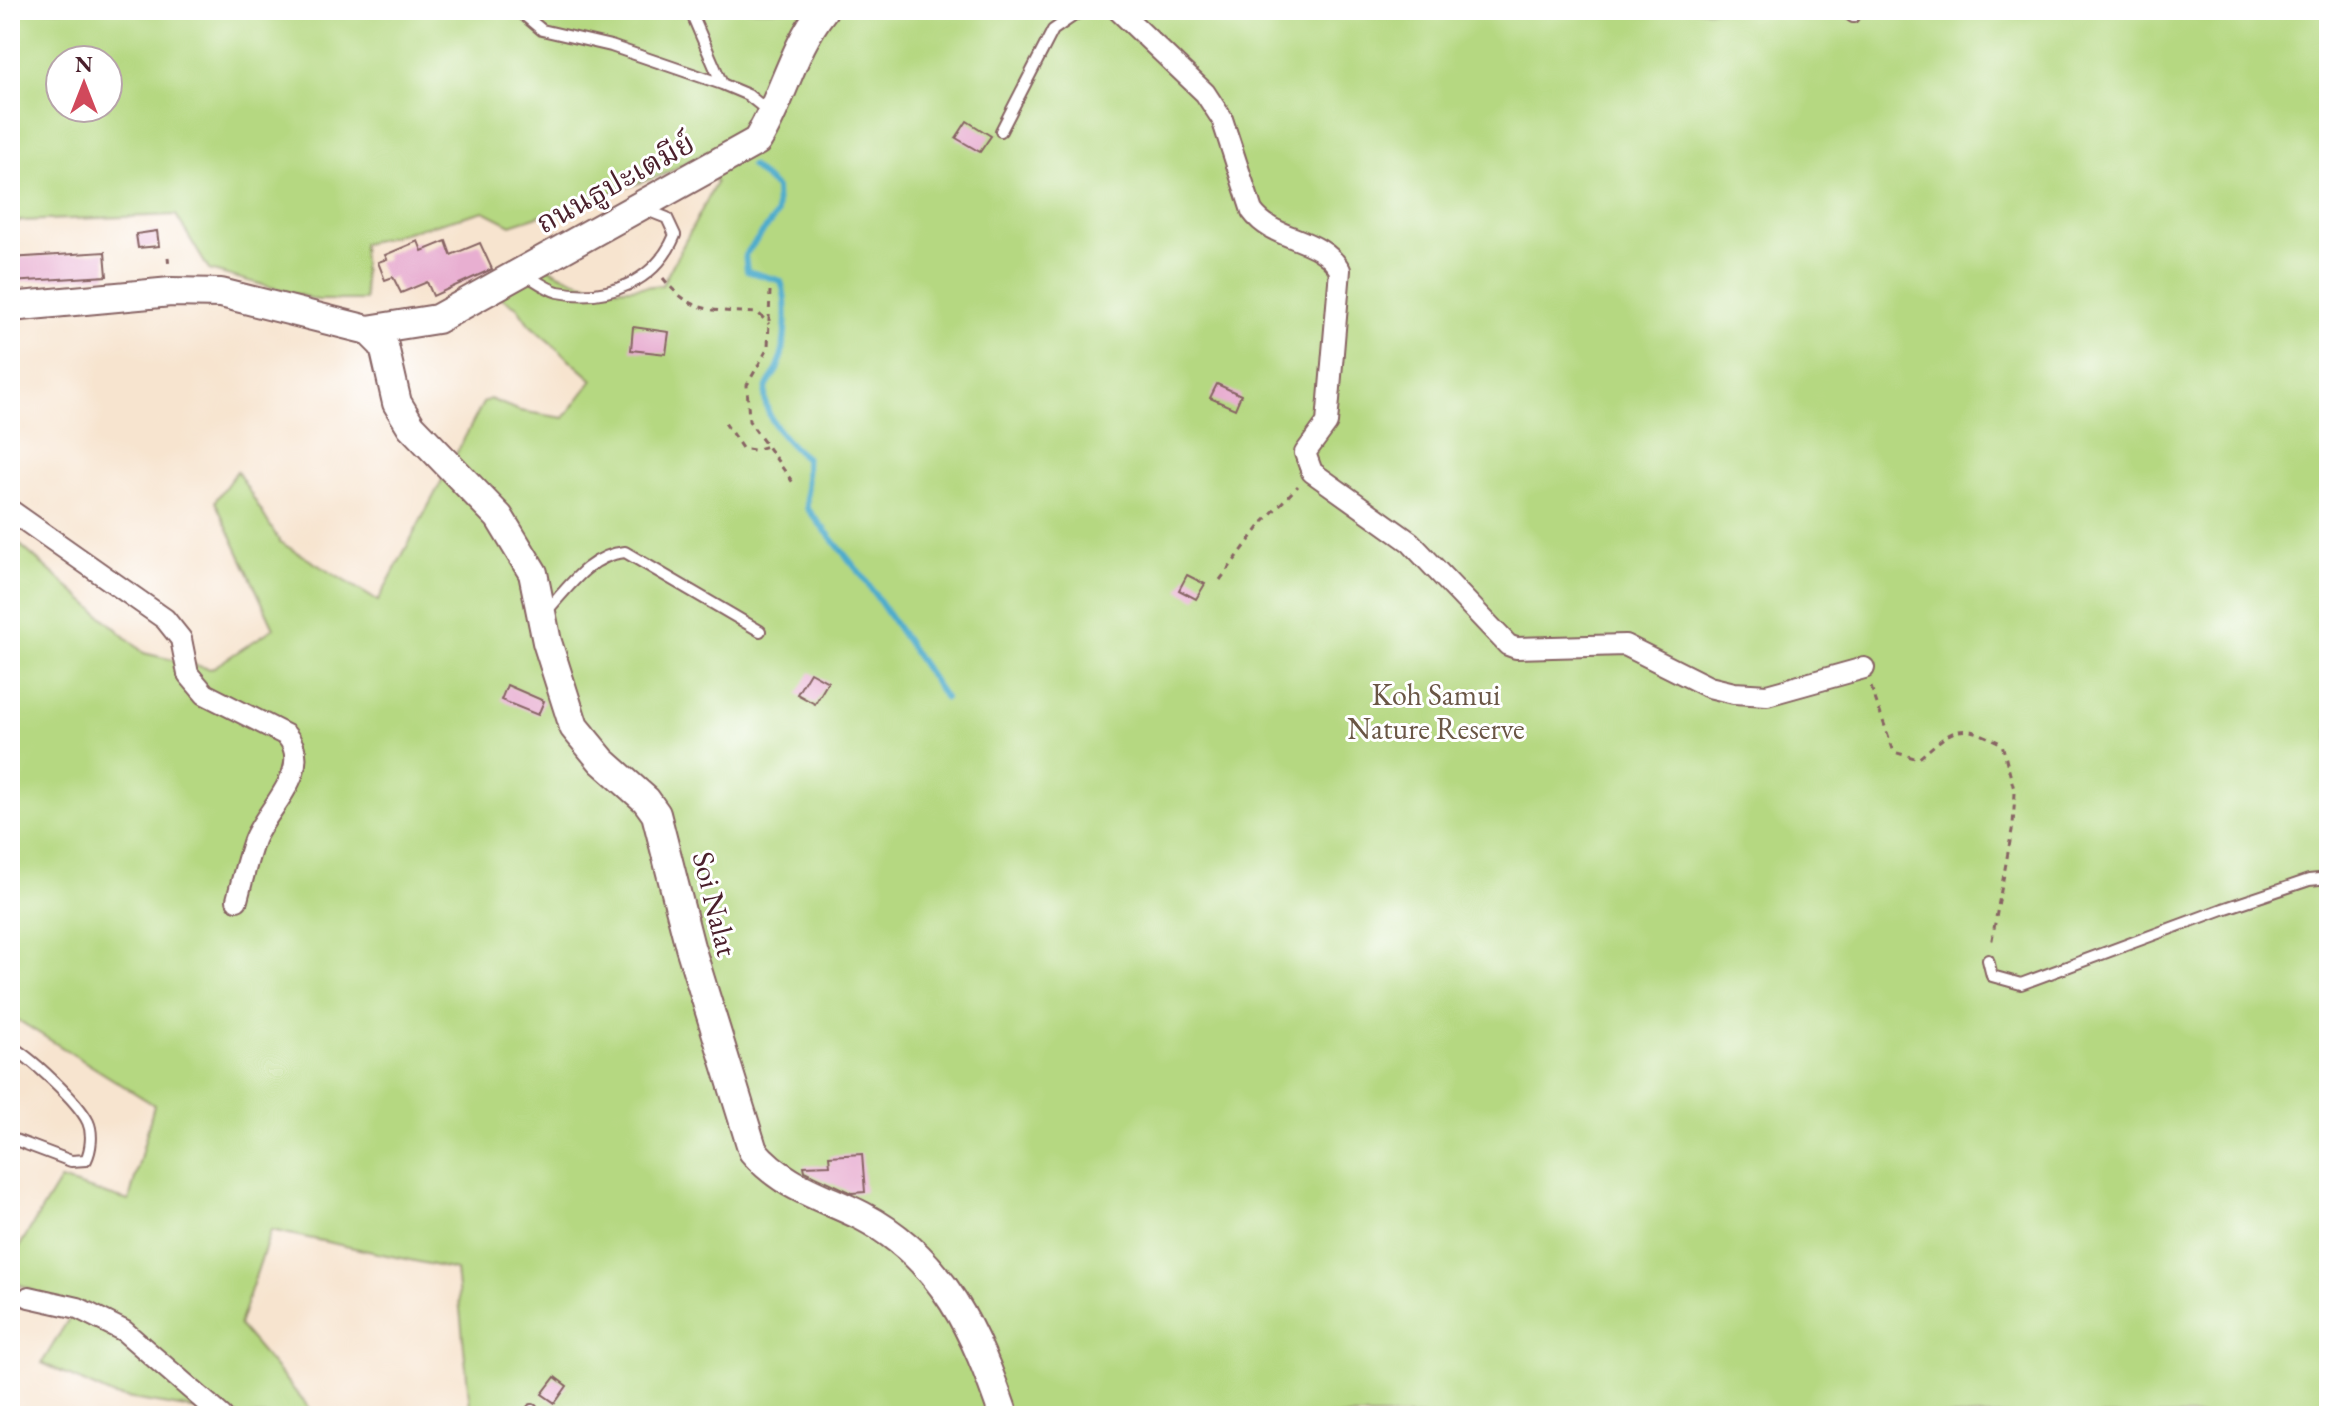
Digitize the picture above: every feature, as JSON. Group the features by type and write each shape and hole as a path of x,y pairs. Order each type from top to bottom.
{"street":[{"name":"ถนนธูปะเตมีย์","path":"10,307 171,292 221,293 368,330 437,319 757,141 773,115 780,90 823,10"},
{"path":"1118,10 1205,93 1222,119 1252,211 1260,222 1314,244 1333,258 1340,270 1327,423 1305,453 1312,472 1410,542 1508,645 1516,648 1625,645 1709,687 1734,693 1767,695 1864,668"},
{"path":"392,372 403,347 437,319"},
{"path":"368,330 384,346 392,372"},
{"name":"Soi Nalat","path":"392,372 397,403 411,426 499,517 533,573 547,642 574,727 602,761 646,800 656,814 690,947 753,1151 769,1171 789,1184 863,1216 922,1259 979,1343 1004,1416"},
{"path":"10,510 165,619 181,639 188,674 205,694 286,735 294,744 297,758 294,773 255,838 237,900"},
{"path":"29,1297 78,1308 124,1331 222,1416"}],"lane":[{"path":"518,10 542,30 611,46 722,84 748,95 773,115"},
{"path":"690,10 722,84"},
{"path":"1001,131 1053,30 1082,10"},
{"path":"523,273 555,291 587,293 640,281 666,257 675,235 667,218 640,208"},
{"path":"543,614 588,567 609,554 625,552 760,631"},
{"path":"1988,960 1992,976 2021,984 2252,899 2309,880 2329,878"},
{"path":"10,1046 30,1056 89,1123 90,1152 86,1160 71,1161 10,1138"}],"path":[{"path":"656,269 686,302 706,312 725,309 758,313 769,325"},
{"path":"770,291 768,348 747,385 749,421 794,484"},
{"path":"725,423 742,448 754,450 767,446"},
{"path":"1220,580 1263,522 1312,472"},
{"path":"1864,668 1894,752 1918,759 1947,734 1974,729 2002,744 2015,793 2013,825 1988,960"}],"green space":[{"name":"Koh Samui Nature Reserve","path":"10,10 2329,10 2329,1416 471,1416 456,1270 271,1230 239,1325 316,1416 201,1416 198,1410 114,1396 42,1363 74,1310 10,1280 10,1262 60,1180 129,1201 154,1105 10,1015 10,536 144,653 211,669 274,628 215,501 237,471 280,542 378,601 483,403 490,399 520,411 564,418 593,380 529,324 517,307 500,297 542,265 574,280 600,287 662,285 716,183 705,153 663,175 511,225 484,211 362,244 365,300 317,300 209,270 176,215 19,221 10,228"}],"building":[{"path":"967,121 991,136 980,152 956,138"},
{"path":"157,231 159,246 138,248 136,234"},
{"path":"418,241 422,251 446,241 451,255 480,243 492,269 433,296 427,282 401,293 393,277 385,280 378,262 387,259 385,255"},
{"path":"105,252 107,276 10,282 10,258"},
{"path":"633,327 669,332 666,354 631,350"},
{"path":"1217,384 1241,395 1235,409 1210,398"},
{"path":"1187,575 1205,584 1196,599 1179,590"},
{"path":"810,672 828,682 815,704 797,694"},
{"path":"507,685 544,701 538,715 501,700"},
{"path":"862,1154 865,1192 852,1193 805,1171 804,1166 830,1165 829,1156"},
{"path":"555,1377 567,1386 555,1403 542,1394"}],"waterway":[{"path":"751,166 776,188 777,214 745,255 747,271 781,281 785,301 783,348 778,368 767,387 767,409 784,437 806,458 807,508 863,577 945,698"}]}
